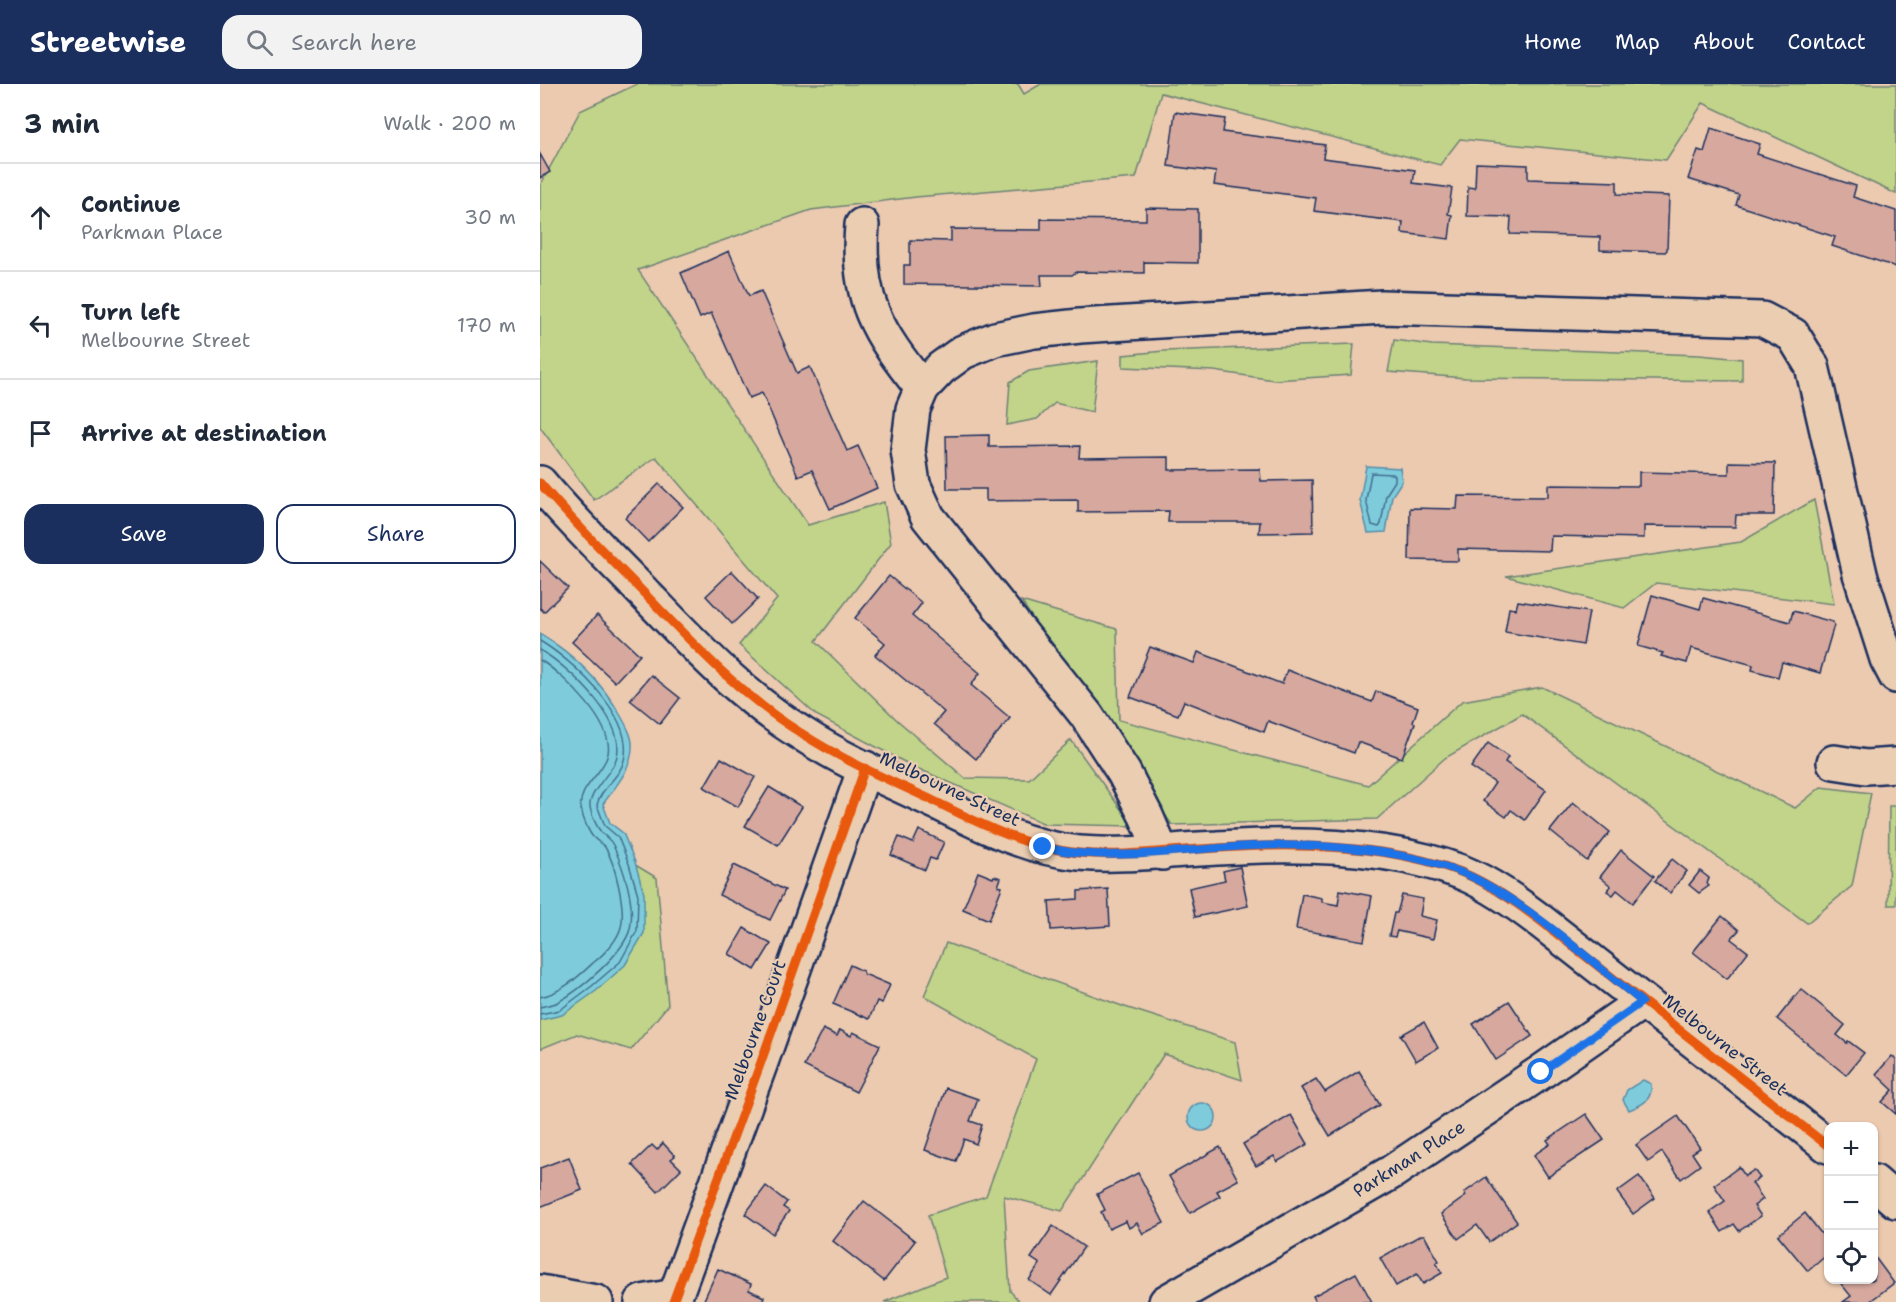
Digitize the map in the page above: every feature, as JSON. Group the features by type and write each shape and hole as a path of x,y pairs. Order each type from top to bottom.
{"street":[{"path":"862,225 860,252 869,307 893,351 922,388"},
{"path":"1162,853 1124,773 1087,716 928,517 913,484 908,450 913,409 922,388 941,368 963,352 995,339 1034,331 1080,326 1382,307 1762,319 1793,335 1812,366 1860,574 1887,660 1896,675"},
{"name":"Melbourne Street","path":"540,483 674,624 749,696 800,733 865,768 1006,835 1043,847 1079,853 1162,853 1255,846 1325,847 1391,854 1440,865 1482,882 1507,897 1824,1143"},
{"path":"1834,762 1866,767 1896,765"},
{"name":"Melbourne Court","path":"674,1299 865,768"},
{"name":"Parkman Place","path":"1166,1302 1392,1172 1642,1002"},
{"path":"1878,1185 1896,1201"},
{"path":"540,1292 596,1302"},
{"path":"642,1302 674,1299"}],"green space":[{"path":"637,84 1018,84 1024,94 1041,84 1896,84 1896,194 1703,103 1666,160 1460,139 1440,165 1161,93 1136,178 916,197 811,210 638,270 808,525 884,502 891,543 816,641 897,720 965,778 1029,779 1071,740 1133,826 1045,824 912,766 816,715 739,645 777,599 656,457 594,500 540,427 540,186 580,111"},
{"path":"1394,340 1432,345 1699,355 1742,359 1742,381 1466,378 1388,372"},
{"path":"1354,344 1351,375 1274,380 1214,371 1123,367 1123,355 1164,351"},
{"path":"1098,361 1092,412 1055,403 1037,419 1007,425 1010,382 1029,371"},
{"path":"1814,500 1834,604 1656,583 1624,608 1506,576 1741,542"},
{"path":"1021,601 1117,629 1119,720 1368,785 1462,701 1542,687 1795,808 1821,787 1871,793 1852,886 1807,923 1522,714 1445,758 1377,819 1172,825"},
{"path":"1889,806 1896,806 1896,905 1888,905"},
{"path":"594,840 657,878 668,1005 631,1050 577,1034 540,1049 540,893"},
{"path":"946,943 1125,1007 1235,1042 1242,1080 1164,1054 1062,1211 1004,1196 1010,1291 1020,1302 884,1302 946,1277 928,1215 986,1196 1036,1059 924,996"}],"water":[{"path":"1366,466 1400,468 1402,481 1392,496 1386,532 1368,533 1360,500"},
{"path":"540,634 576,660 596,680 613,703 630,735 632,747 629,763 603,804 610,823 623,833 635,862 644,894 644,933 625,965 596,991 562,1015 540,1020"},
{"path":"1643,1080 1651,1084 1650,1094 1642,1104 1629,1110 1623,1100 1627,1090"},
{"path":"1202,1103 1212,1107 1216,1117 1212,1127 1202,1131 1192,1127 1188,1117 1192,1107"}],"building":[{"path":"1175,112 1225,119 1223,132 1325,145 1323,158 1415,170 1413,183 1452,188 1448,214 1452,215 1449,239 1402,233 1403,222 1314,211 1316,198 1214,185 1216,172 1168,166"},
{"path":"1711,128 1760,144 1757,154 1856,186 1853,197 1896,211 1896,267 1832,246 1835,237 1736,205 1739,195 1688,179 1698,150 1704,152"},
{"path":"540,154 550,172 540,178"},
{"path":"1476,163 1528,165 1528,179 1617,182 1617,194 1669,196 1667,250 1665,252 1600,250 1600,237 1510,234 1511,217 1467,216 1468,187 1475,188"},
{"path":"1146,208 1198,209 1198,263 1144,262 1144,273 1076,272 1072,275 1041,275 1042,286 904,284 904,265 910,265 910,240 951,241 951,229 1041,230 1041,219 1146,220"},
{"path":"729,251 749,296 761,291 797,373 810,367 847,451 858,446 877,488 830,509 812,470 798,476 762,393 749,398 711,313 700,318 681,273"},
{"path":"989,435 989,447 1080,446 1079,458 1169,457 1169,470 1260,469 1261,481 1312,480 1313,532 1259,533 1260,522 1168,522 1169,511 1078,512 1078,500 986,501 986,489 947,489 946,436"},
{"path":"1729,462 1775,463 1774,515 1736,515 1735,527 1644,526 1644,538 1551,536 1550,551 1458,549 1458,561 1409,560 1410,508 1457,509 1458,496 1548,497 1548,485 1639,486 1639,472 1729,474"},
{"path":"659,484 683,507 648,542 625,518"},
{"path":"540,561 568,588 544,612 540,608"},
{"path":"732,571 758,599 732,624 706,596"},
{"path":"889,576 922,603 912,616 980,673 971,685 1010,718 976,759 934,724 944,712 875,655 885,643 855,618"},
{"path":"1652,595 1700,609 1703,598 1790,622 1793,611 1833,622 1820,673 1782,662 1778,677 1752,670 1753,665 1691,648 1687,663 1661,656 1663,653 1638,646"},
{"path":"1518,601 1589,612 1583,645 1505,632 1509,608 1516,609"},
{"path":"597,615 640,655 615,682 572,642"},
{"path":"1150,647 1194,663 1198,652 1282,684 1287,670 1372,702 1376,691 1418,707 1413,722 1415,723 1402,758 1358,742 1354,753 1268,721 1264,732 1184,701 1178,715 1130,697"},
{"path":"651,675 680,698 660,724 630,700"},
{"path":"1488,743 1508,757 1505,762 1546,790 1525,820 1511,810 1506,817 1483,801 1495,783 1471,767"},
{"path":"721,758 755,777 738,807 704,787"},
{"path":"769,787 802,807 778,845 745,826"},
{"path":"1573,802 1610,832 1587,861 1550,831"},
{"path":"919,830 944,842 936,860 930,858 925,870 891,855 899,837 913,843"},
{"path":"1621,850 1654,876 1633,903 1617,890 1613,895 1607,891 1611,886 1600,877"},
{"path":"1672,859 1687,871 1670,893 1655,881"},
{"path":"734,865 785,890 770,920 719,895"},
{"path":"1240,867 1248,906 1195,917 1189,888 1225,880 1223,871"},
{"path":"1700,871 1709,878 1707,884 1709,886 1699,893 1689,885"},
{"path":"978,872 993,878 994,876 1001,878 998,886 1002,887 989,920 963,909"},
{"path":"1108,889 1110,926 1051,930 1049,901 1078,899 1078,891"},
{"path":"1340,890 1372,896 1364,941 1296,929 1302,894 1322,898 1322,902 1338,905"},
{"path":"1402,895 1423,899 1420,916 1437,920 1433,939 1397,931 1395,937 1389,936 1394,913 1397,913"},
{"path":"1722,916 1739,930 1731,939 1748,952 1727,979 1693,952"},
{"path":"744,928 771,944 755,970 729,954"},
{"path":"850,965 890,985 882,1003 877,1001 869,1019 833,1004"},
{"path":"1801,989 1845,1025 1837,1035 1864,1053 1846,1075 1777,1019"},
{"path":"1509,1001 1532,1036 1496,1060 1473,1024"},
{"path":"1424,1022 1438,1048 1416,1061 1401,1035"},
{"path":"823,1029 837,1036 840,1030 851,1036 853,1032 880,1045 856,1092 804,1066"},
{"path":"1892,1056 1896,1059 1896,1114 1882,1102 1893,1090 1876,1074"},
{"path":"1359,1071 1380,1105 1330,1136 1301,1088 1316,1079 1325,1092"},
{"path":"946,1088 978,1099 970,1121 982,1125 976,1144 964,1139 956,1161 925,1150"},
{"path":"1586,1114 1604,1140 1548,1177 1534,1155 1550,1144 1547,1140"},
{"path":"1291,1115 1308,1144 1277,1162 1274,1156 1256,1166 1243,1144"},
{"path":"1678,1116 1700,1148 1692,1153 1700,1165 1681,1179 1662,1152 1648,1162 1636,1145"},
{"path":"663,1143 675,1156 671,1159 681,1169 658,1192 632,1164 652,1145 657,1150"},
{"path":"1220,1147 1238,1180 1217,1191 1220,1196 1190,1213 1169,1176"},
{"path":"569,1157 582,1190 540,1207 540,1168"},
{"path":"1739,1167 1745,1176 1754,1170 1760,1178 1752,1183 1763,1199 1754,1206 1761,1216 1739,1231 1734,1224 1722,1232 1709,1212 1725,1201 1714,1185"},
{"path":"1138,1173 1164,1223 1143,1234 1137,1223 1129,1228 1126,1221 1109,1229 1101,1212 1105,1210 1097,1194"},
{"path":"1639,1176 1655,1198 1633,1214 1617,1192"},
{"path":"1486,1177 1517,1222 1489,1242 1477,1225 1458,1239 1441,1214 1466,1196 1464,1193"},
{"path":"766,1186 787,1202 783,1207 789,1211 773,1234 745,1214"},
{"path":"864,1201 915,1241 884,1281 833,1241"},
{"path":"1805,1213 1824,1237 1824,1257 1808,1271 1778,1235"},
{"path":"1053,1226 1084,1247 1051,1295 1029,1280 1040,1264 1031,1258"},
{"path":"1424,1235 1439,1261 1436,1263 1442,1273 1423,1284 1417,1274 1396,1286 1380,1258"},
{"path":"1878,1261 1894,1283 1869,1302 1843,1302 1851,1296 1841,1284 1878,1284"},
{"path":"718,1269 751,1284 749,1290 764,1297 762,1302 703,1302"},
{"path":"1356,1273 1372,1302 1316,1302 1313,1296"}],"cycle path":[{"path":"540,483 601,549 736,684 778,718 849,761 986,826 1022,840 1060,850 1114,854 1246,846 1309,846 1403,856 1461,872 1492,888 1539,920 1824,1143"},
{"path":"673,1302 865,768"}],"route":[{"path":"1043,847 1079,853 1115,854 1255,846 1325,847 1391,854 1440,865 1482,882 1539,920 1642,1002 1541,1072"}]}
